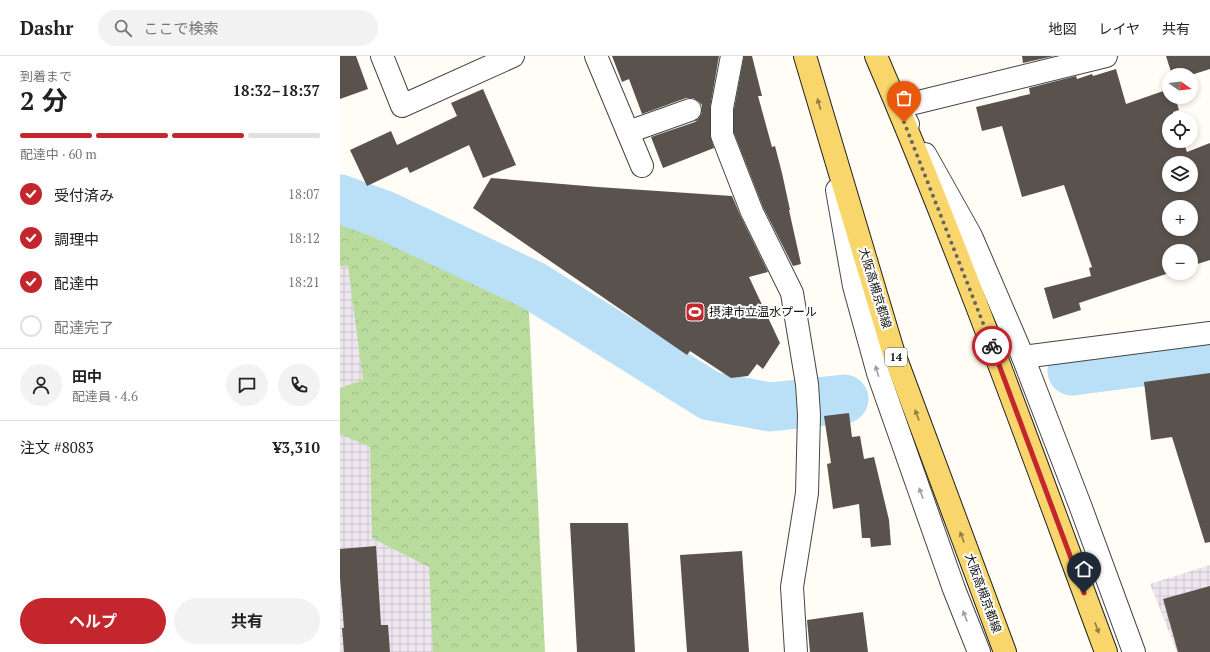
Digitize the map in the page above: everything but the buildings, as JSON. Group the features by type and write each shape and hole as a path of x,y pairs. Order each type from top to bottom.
{"main road":[{"name":"大阪高槻京都線","path":"805,56 894,351 1005,652"},
{"path":"876,56 898,107 989,337 1106,652"}],"street":[{"path":"382,56 402,106 513,56"},
{"path":"596,56 642,166"},
{"path":"732,56 722,108 722,135 752,212 792,293 808,405 807,493 792,587 796,652"},
{"path":"1106,56 898,107 971,236 1023,358 1077,497 1134,652"},
{"path":"628,132 690,110"},
{"path":"827,130 854,286 878,373 952,581 979,652"},
{"path":"1023,358 1210,333"}],"shaded area":[{"path":"340,222 526,652 340,652"},
{"path":"1210,565 1210,652 1177,652 1150,584"}],"green space":[{"path":"340,212 379,226 528,292 545,652 433,652 429,567 372,538 370,447 340,434 340,388 363,380 348,266 340,266"}],"waterway":[{"path":"340,199 384,215 534,286 710,396 770,407 844,399"},
{"path":"1072,371 1210,353"}],"way so far":[{"path":"904,122 992,346"}],"place":[{"name":"摂津市立温水プール","path":"695,312"}],"route":[{"path":"992,346 1084,593"}]}
